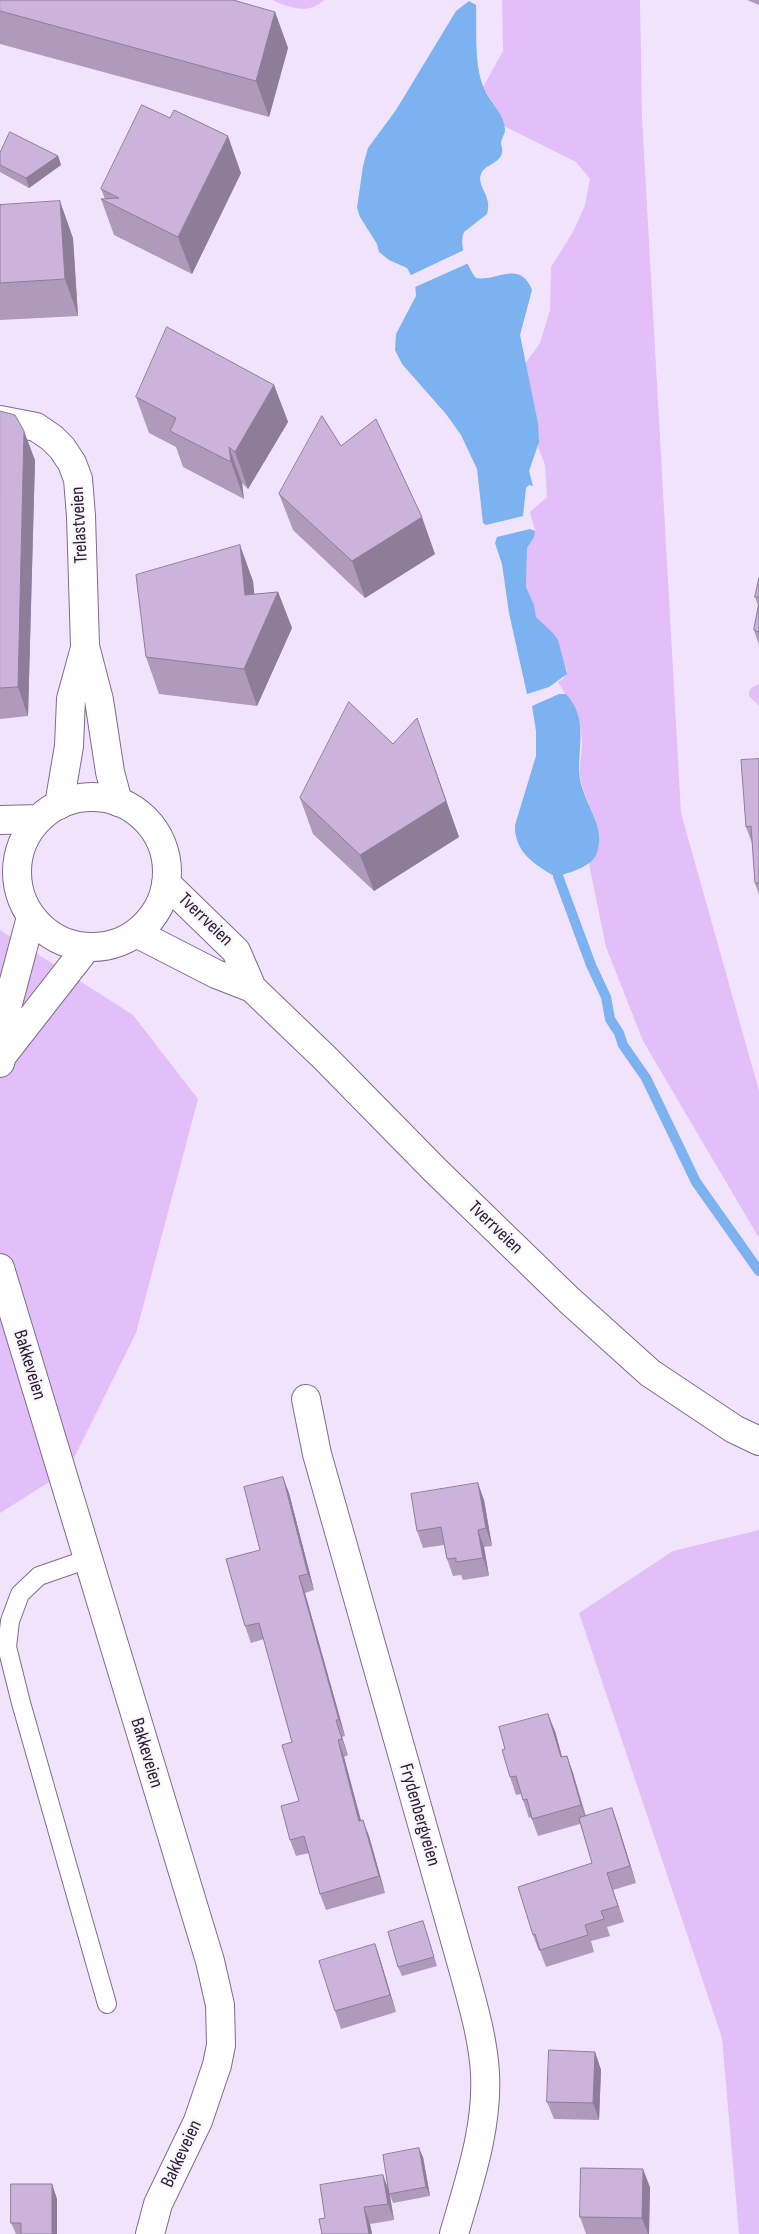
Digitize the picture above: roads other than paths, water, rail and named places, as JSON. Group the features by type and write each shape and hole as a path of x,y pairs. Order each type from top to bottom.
{"street":[{"name":"Trelastveien","path":"0,420 36,428 57,442 72,463 78,479 85,646 100,700 105,745 118,802"},
{"name":"Trelastveien","path":"49,812 69,746 71,699 85,646"},
{"name":"Tverrveien","path":"0,820 49,812 89,798 118,802 132,809 152,828 164,854 166,883 156,911 136,933 121,941 104,946 87,947 71,944 56,938 42,929 31,917 8,870 30,831 49,812"},
{"name":"Tverrveien","path":"166,883 236,951 252,988"},
{"path":"1,1060 5,1014 31,917"},
{"name":"Tverrveien","path":"136,933 216,974 252,988 527,1259 650,1373 734,1430 759,1441"},
{"path":"1,1060 87,947"},
{"name":"Bakkeveien","path":"0,1268 210,1961 220,2005 221,2045 213,2080 198,2121 158,2204 150,2234"},
{"name":"Frydenbergveien","path":"306,1399 317,1454 462,1963 483,2053 485,2074 483,2113 474,2163 454,2234"}],"lane":[{"path":"88,1559 39,1576 20,1594 10,1621 7,1647 108,2004"}],"water":[{"path":"469,1 476,5 477,57 480,77 485,92 502,118 505,131 501,142 502,152 500,157 485,168 480,178 488,202 487,214 464,232 462,243 467,262 476,278 514,274 521,276 527,281 532,290 520,335 538,423 539,442 529,471 533,486 529,485 526,488 523,516 486,525 483,523 477,469 461,435 446,414 402,364 395,350 396,334 416,296 415,283 407,268 389,260 379,252 377,244 360,217 357,208 363,166 368,148 396,110 456,11"},
{"path":"530,529 535,531 534,537 527,548 526,587 534,605 536,617 558,640 567,674 549,687 527,694 509,613 502,564 495,543 497,537"},
{"path":"559,694 566,694 578,714 580,725 580,779 582,789 597,826 599,845 596,855 589,863 579,869 556,877 527,857 518,843 515,825 536,756 536,731 532,706"}],"waterway":[{"path":"558,876 591,965 606,997 610,1019 619,1033 623,1045 646,1078 696,1182 759,1271"}]}
